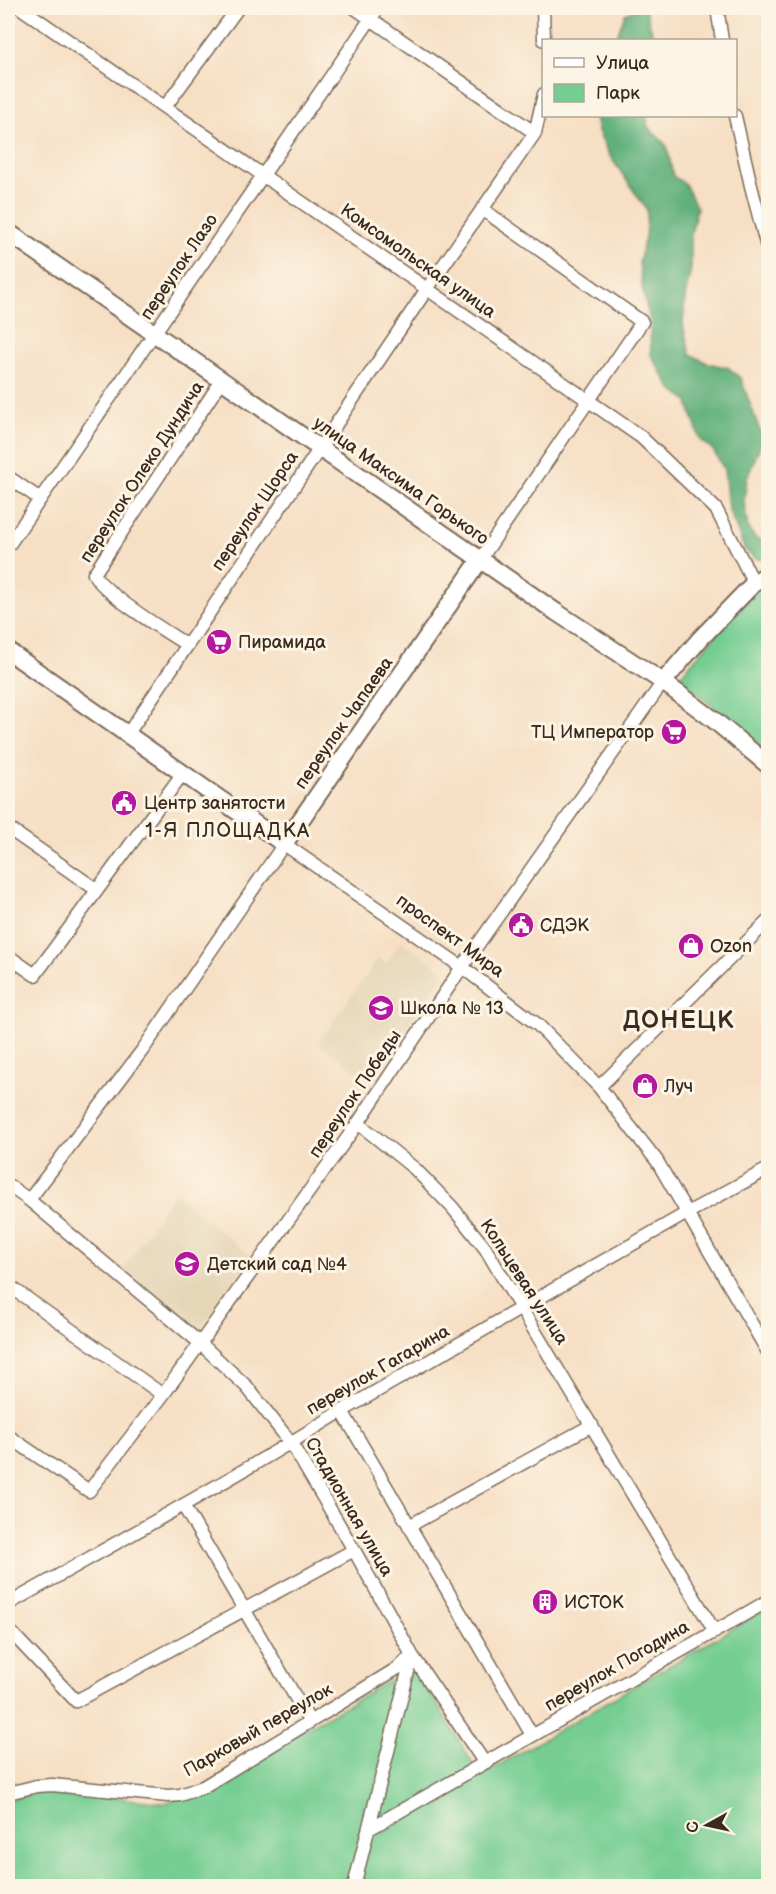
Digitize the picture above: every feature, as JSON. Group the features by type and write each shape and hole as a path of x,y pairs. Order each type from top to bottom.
{"main road":[{"name":"улица Максима Горького","path":"8,232 480,560 663,682 766,758"},
{"name":"переулок Чапаева","path":"284,844 480,560"},
{"path":"663,682 699,639 761,579"},
{"name":"проспект Мира","path":"8,651 284,844"}],"street":[{"name":"Комсомольская улица","path":"21,8 640,437 716,509 761,579"},
{"path":"165,107 238,8"},
{"path":"355,8 534,133"},
{"name":"переулок Лазо","path":"8,546 378,8"},
{"path":"543,8 544,39"},
{"path":"717,8 722,39"},
{"name":"переулок Щорса","path":"127,735 319,447 534,133 542,98"},
{"path":"735,117 768,250"},
{"name":"переулок Чапаева","path":"480,560 642,322 482,209"},
{"name":"переулок Олеко Дундича","path":"187,645 137,612 98,582 94,574 222,380"},
{"path":"8,477 40,499"},
{"name":"переулок Победы","path":"8,1436 89,1491 163,1395 358,1123 462,967 663,682"},
{"path":"8,956 35,975 183,773"},
{"path":"8,828 98,890"},
{"name":"переулок Чапаева","path":"29,1200 144,1048 284,844"},
{"name":"проспект Мира","path":"284,844 462,967 538,1025 599,1087 657,1161 768,1352"},
{"path":"599,1087 768,921"},
{"name":"Кольцевая улица","path":"358,1123 415,1169 452,1207 485,1248 715,1632"},
{"name":"переулок Гагарина","path":"8,1604 687,1213 768,1169"},
{"name":"Стадионная улица","path":"10,1191 29,1200 200,1343 247,1387 291,1443 412,1655 484,1762"},
{"path":"8,1285 163,1395"},
{"path":"342,1411 532,1736"},
{"path":"409,1526 592,1425"},
{"path":"183,1505 310,1722"},
{"path":"8,1629 76,1701 354,1550"},
{"name":"переулок Погодина","path":"369,1829 768,1601"},
{"path":"354,1887 412,1655"},
{"name":"Парковый переулок","path":"8,1793 37,1786 63,1786 168,1796 180,1795 203,1787 398,1668 412,1655"},
{"path":"765,1887 768,1884"}],"shaded area":[{"name":"Школа № 13","path":"402,941 445,972 369,1080 318,1043 378,958 386,964"},
{"name":"Детский сад №4","path":"174,1193 252,1257 196,1335 122,1271"}],"green space":[{"path":"638,8 645,8 652,32 651,39 615,39 625,14"},
{"path":"595,117 647,117 647,126 667,146 673,176 685,184 697,208 691,234 691,269 685,297 683,325 690,354 707,363 729,368 741,379 763,439 747,478 744,502 748,528 755,538 767,543 768,559 756,559 745,550 728,508 724,469 713,450 700,439 687,400 672,390 651,355 650,321 639,263 646,232 647,210 610,156 598,131"},
{"path":"768,580 768,745 765,749 678,678 764,581"},
{"path":"768,1608 768,1886 8,1886 8,1800 35,1792 83,1794 165,1803 202,1788 415,1666 480,1776"}],"place":[{"name":"Пирамида","path":"219,642"},
{"name":"ТЦ Император","path":"674,732"},
{"name":"Центр занятости","path":"124,803"},
{"name":"СДЭК","path":"521,925"},
{"name":"Ozon","path":"691,946"},
{"name":"Школа № 13","path":"381,1008"},
{"name":"Луч","path":"645,1086"},
{"name":"Детский сад №4","path":"187,1264"},
{"name":"ИСТОК","path":"545,1602"}],"district":[{"name":"1-Я ПЛОЩАДКА","path":"228,831"},
{"name":"ДОНЕЦК","path":"679,1020"}]}
